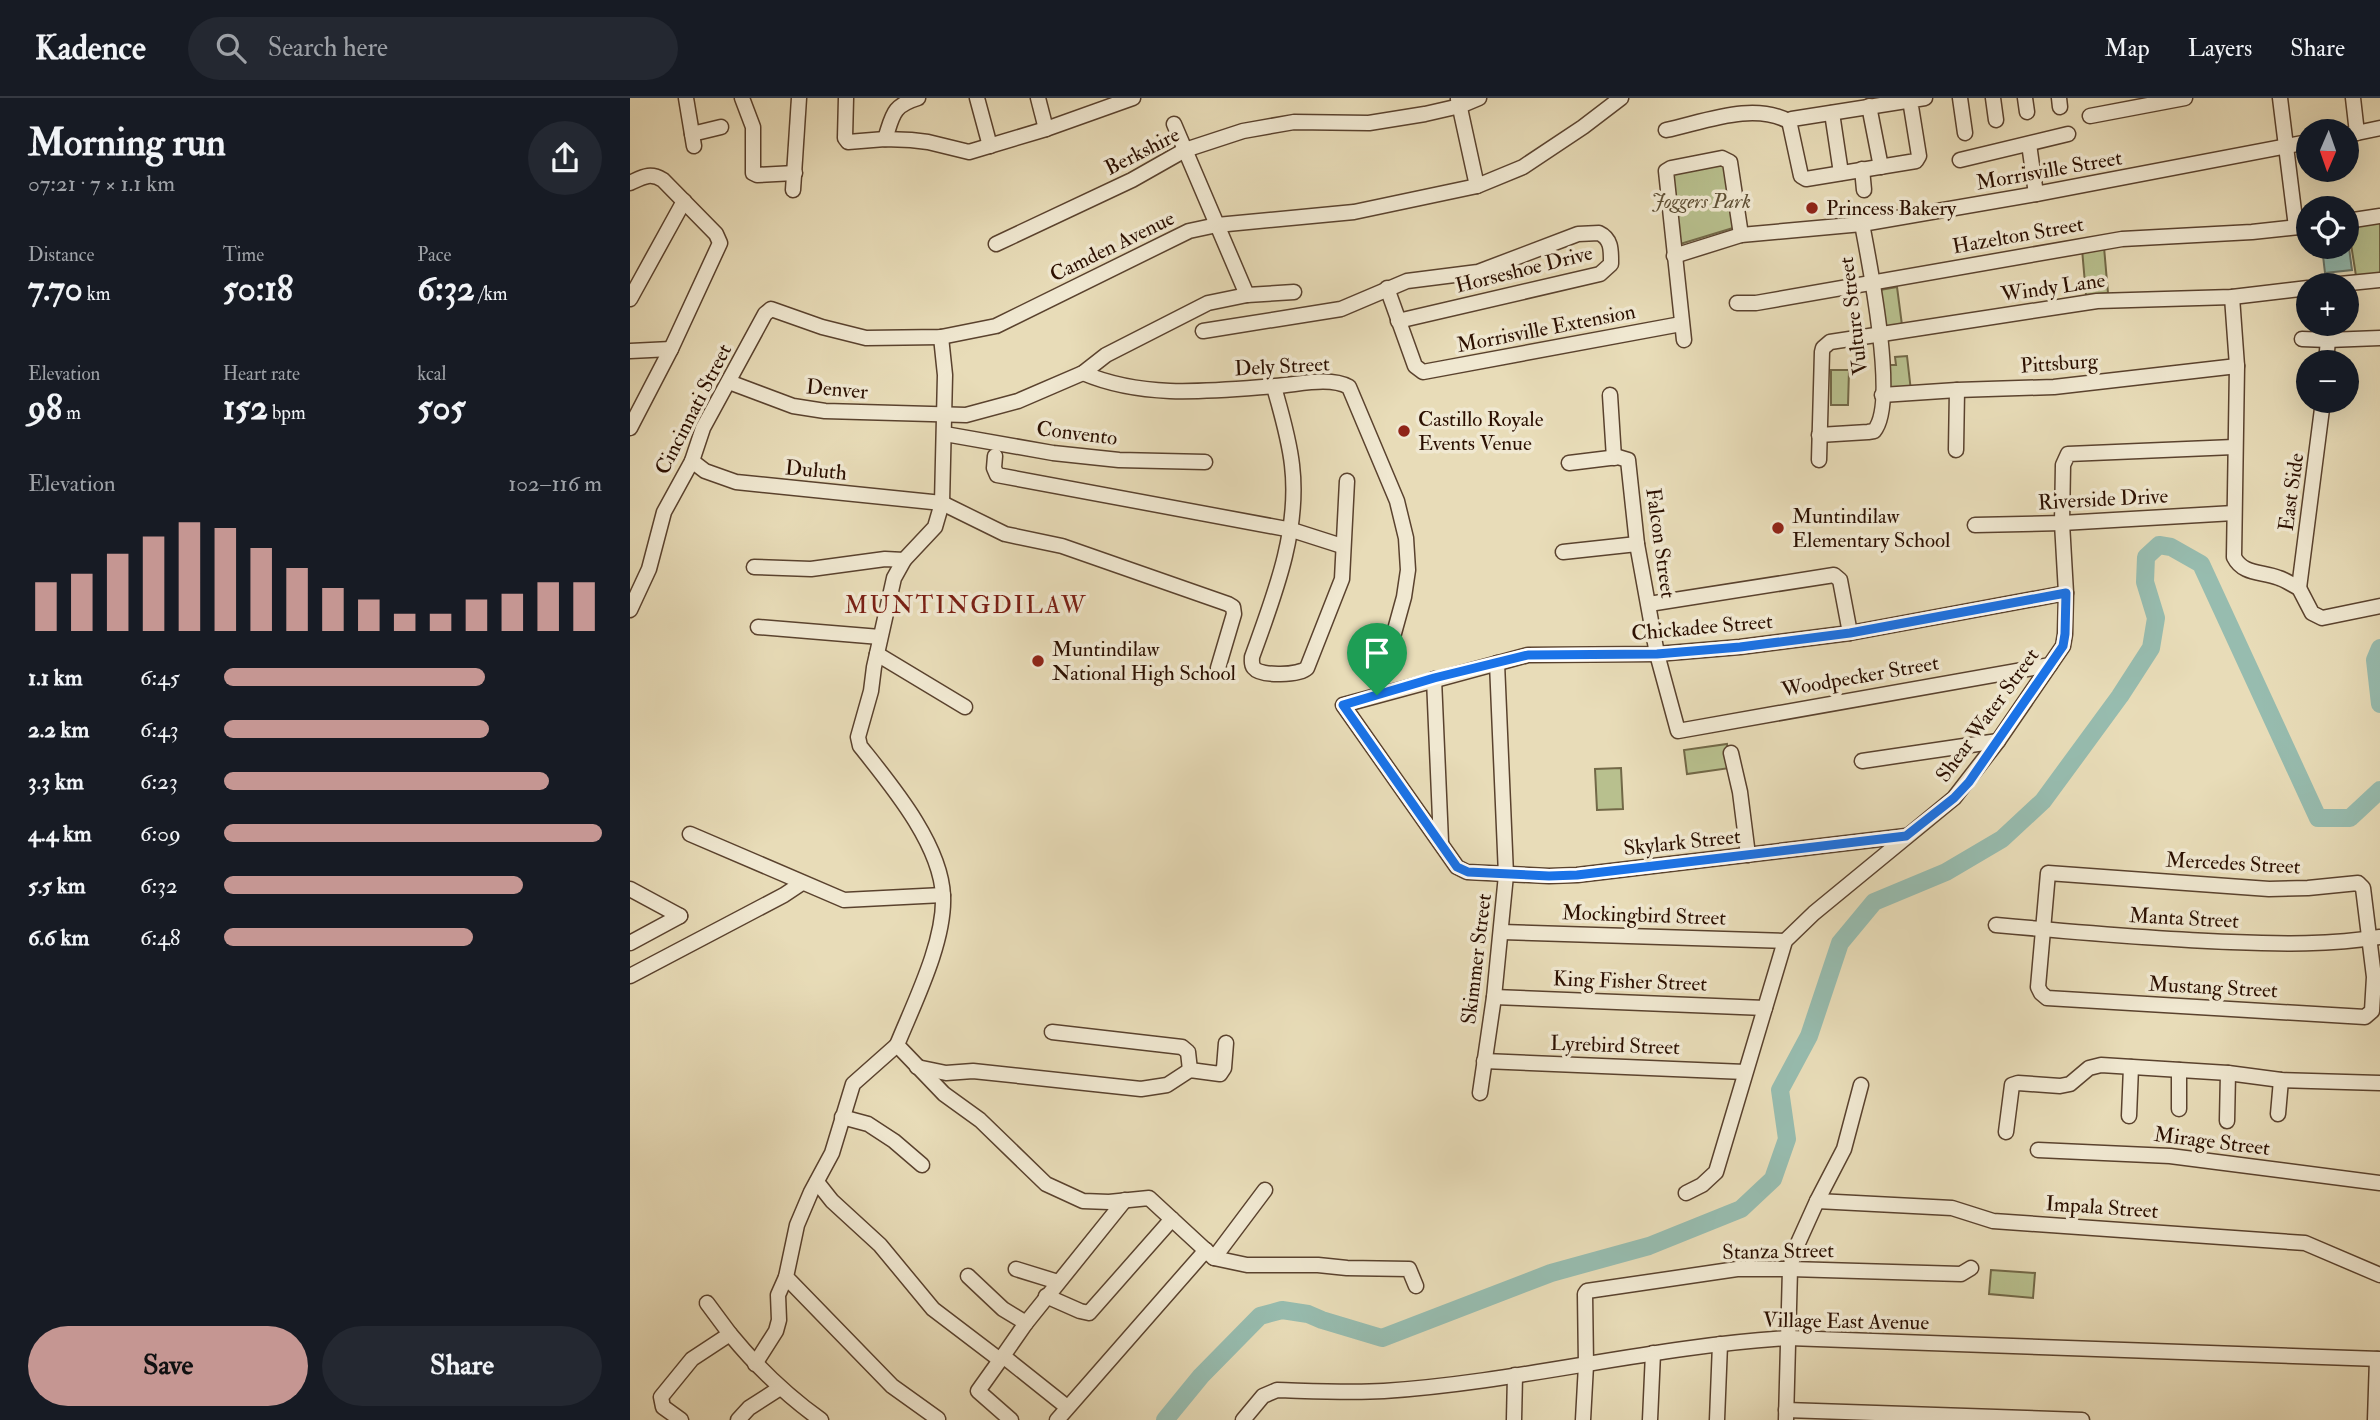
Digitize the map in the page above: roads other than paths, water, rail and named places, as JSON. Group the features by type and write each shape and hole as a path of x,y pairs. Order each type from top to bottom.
{"street":[{"path":"686,98 693,140 721,127"},
{"path":"742,98 752,127 753,173 794,173"},
{"path":"793,190 799,98"},
{"path":"846,98 846,141 852,144 885,139 928,142 969,152 1046,129 1133,98"},
{"path":"885,139 894,111 905,102 918,98"},
{"path":"977,98 990,146"},
{"path":"1038,98 1046,129"},
{"name":"Berkshire","path":"996,244 1132,180 1185,150 1243,131 1294,122 1369,123 1479,98"},
{"name":"Camden Avenue","path":"771,309 822,327 866,338 940,337 996,326 1189,231 1217,225 1354,212 1477,186 1523,167 1583,127 1620,98"},
{"path":"1960,98 1965,133"},
{"path":"1993,98 1996,120"},
{"path":"2090,116 2185,98"},
{"path":"2280,98 2296,196"},
{"path":"2353,119 2354,98"},
{"path":"1667,130 1745,113 1780,116 1790,122 1802,178 1913,162 1918,159 1918,99 1792,119 1790,122"},
{"path":"1459,102 1477,186"},
{"path":"1869,106 1881,167"},
{"path":"1832,113 1841,173"},
{"path":"1174,124 1247,295"},
{"path":"2359,132 2380,128"},
{"path":"1961,160 2068,134"},
{"path":"2029,144 2036,194"},
{"name":"Morrisville Street","path":"1674,256 1741,235 1862,224 2296,144"},
{"path":"1684,340 1665,174 1671,168 1722,158 1730,162 1741,235"},
{"path":"1862,169 1864,190"},
{"path":"630,183 648,175 663,180 716,234 720,243 671,349 633,413 630,428"},
{"path":"631,295 684,201"},
{"path":"2359,219 2380,216"},
{"name":"Vulture Street","path":"1819,435 1874,431 1880,422 1881,335 1862,224"},
{"name":"Hazelton Street","path":"1737,303 1756,303 2122,239 2296,226"},
{"name":"Horseshoe Drive","path":"1203,331 1341,309 1387,288 1428,276 1478,272 1493,268 1578,234 1599,233 1609,242 1611,264 1600,274 1398,321"},
{"path":"2359,282 2380,279"},
{"path":"1387,288 1398,321"},
{"name":"Windy Lane","path":"1819,435 1823,348 1830,342 2097,301 2232,296 2296,289"},
{"path":"946,415 966,415 1018,401 1083,373 1106,355 1208,303 1247,295 1294,292"},
{"path":"2232,296 2237,366 2234,447 2236,562 2250,572 2277,577 2299,588 2312,613 2322,618 2380,606"},
{"name":"Cincinnati Street","path":"630,610 636,583 649,569 664,512 692,461 704,428 765,314 771,309"},
{"name":"Morrisville Extension","path":"1398,321 1418,370 1432,371 1681,324"},
{"path":"755,1364 776,1331 779,1321 778,1295 786,1277 797,1225 832,1153 853,1084 897,1045 937,941 943,895 928,845 909,811 859,742 894,578 904,560 935,527 942,503 946,375 940,337"},
{"path":"2302,339 2380,338"},
{"path":"2327,350 2328,340"},
{"path":"630,351 671,349"},
{"name":"Pittsburg","path":"1882,395 2054,387 2237,366"},
{"name":"Dely Street","path":"1083,373 1109,384 1150,391 1274,387 1311,383 1349,387 1397,500 1406,538 1408,570 1397,629 1379,690"},
{"name":"Denver","path":"729,382 793,406 814,410 946,415"},
{"path":"1274,387 1293,466 1292,530 1272,602 1252,657 1255,670 1262,673 1299,674 1307,668 1342,579 1347,481"},
{"path":"1956,390 1956,450"},
{"path":"1569,463 1614,457 1610,395"},
{"name":"East Side","path":"2299,588 2321,413"},
{"name":"Convento","path":"945,434 1054,453 1205,462"},
{"path":"1819,435 1819,460"},
{"name":"Shear Water Street","path":"1686,1193 1702,1185 1716,1172 1785,941 1814,913 1954,798 1998,741 2063,646 2066,593 2062,523 2063,465 2068,454 2234,447"},
{"path":"995,456 994,468 997,475 1292,530 1342,546"},
{"name":"Falcon Street","path":"1614,457 1625,458 1629,463 1637,544 1657,654 1678,731"},
{"name":"Duluth","path":"692,461 705,471 736,482 942,503"},
{"path":"942,503 1005,534 1062,546 1228,604 1233,607 1234,614 1218,668"},
{"name":"Riverside Drive","path":"1975,525 2234,513"},
{"path":"1563,552 1637,544"},
{"path":"754,567 811,569 874,560 904,560"},
{"path":"1648,604 1834,575 1840,580 1850,633"},
{"name":"Chickadee Street","path":"1441,842 1343,705 1379,690 1528,655 1657,654 1850,633 2066,593"},
{"path":"758,627 880,637"},
{"path":"877,654 965,707"},
{"name":"Skimmer Street","path":"1480,1093 1502,932 1506,875 1497,663"},
{"name":"Woodpecker Street","path":"1678,731 2050,665"},
{"path":"1434,678 1441,842"},
{"path":"1862,761 1998,741"},
{"path":"1731,753 1740,792 1748,855"},
{"path":"690,834 844,900 943,895"},
{"name":"Skylark Street","path":"1441,842 1457,867 1462,870 1506,875 1577,875 1906,836"},
{"name":"Mustang Street","path":"2048,873 2039,987 2045,1003 2365,1017 2369,1016 2374,1006 2375,937"},
{"name":"Mercedes Street","path":"2048,873 2269,889 2358,883 2363,888 2375,937"},
{"path":"630,976 802,883"},
{"path":"630,890 680,916 630,943"},
{"name":"Manta Street","path":"1996,925 2176,940 2253,943 2326,942 2375,937"},
{"name":"Mockingbird Street","path":"1502,932 1785,941"},
{"name":"King Fisher Street","path":"1494,997 1765,1008"},
{"path":"1052,1032 1182,1047 1190,1056 1190,1070"},
{"path":"916,1066 946,1073 973,1071 1141,1089 1167,1085 1190,1070 1220,1074 1224,1068 1226,1043"},
{"path":"897,1045 944,1094 980,1120 1046,1184 1083,1201 1109,1202 1149,1198 1210,1254 1247,1265 1409,1269 1416,1286"},
{"name":"Lyrebird Street","path":"1484,1060 1745,1072"},
{"path":"2006,1132 2012,1085 2070,1084 2095,1065 2228,1073 2281,1080 2380,1083"},
{"path":"2129,1116 2131,1067"},
{"path":"2179,1070 2179,1108"},
{"path":"2227,1121 2228,1073"},
{"path":"2278,1114 2281,1080"},
{"path":"1861,1085 1844,1149 1794,1252 1790,1269 1786,1415 2082,1420"},
{"path":"842,1117 867,1124 894,1141 922,1165"},
{"name":"Mirage Street","path":"2038,1150 2170,1156 2380,1183"},
{"path":"817,1182 832,1201 880,1245 933,1309 1067,1407"},
{"path":"1057,1420 1210,1254 1265,1190"},
{"path":"1011,1420 978,1391 1046,1296 1125,1200"},
{"name":"Impala Street","path":"1817,1201 1952,1208 1993,1221 2294,1241 2320,1248 2380,1275"},
{"path":"1046,1296 1074,1309 1089,1312 1171,1219"},
{"name":"Stanza Street","path":"1586,1365 1586,1292 1738,1269 1961,1274 1971,1268"},
{"path":"1016,1269 1058,1282"},
{"path":"968,1276 1003,1309 1026,1322"},
{"path":"786,1277 891,1386 938,1419"},
{"path":"707,1303 755,1364 780,1388 821,1420"},
{"path":"681,1420 663,1407 661,1397 692,1359 730,1334"},
{"name":"Village East Avenue","path":"1243,1420 1263,1396 1277,1390 1382,1391 1515,1375 1720,1344 1789,1338 2378,1359"},
{"path":"1717,1420 1720,1344"},
{"path":"1650,1420 1653,1353"},
{"path":"2375,1420 2378,1359"},
{"path":"1583,1420 1586,1365"},
{"path":"1514,1420 1515,1375"},
{"path":"738,1420 749,1408 780,1388"}],"water":[{"path":"2323,259 2351,259 2352,270 2325,273"}],"waterway":[{"path":"1165,1420 1201,1376 1260,1316 1282,1310 1308,1314 1382,1338 1551,1273 1649,1246 1741,1209 1773,1179 1787,1139 1780,1090 1809,1036 1840,943 1874,902 1946,872 2002,839 2043,801 2120,696 2151,648 2156,618 2145,582 2146,557 2159,545 2171,547 2201,564 2318,818 2350,818 2380,790"},
{"path":"2380,648 2375,660 2380,704"}],"place":[{"name":"Princess Bakery","path":"1812,208"},
{"name":"Castillo Royale Events Venue","path":"1404,431"},
{"name":"Muntindilaw Elementary School","path":"1778,528"},
{"name":"Muntindilaw National High School","path":"1038,661"}],"district":[{"name":"MUNTINGDILAW","path":"966,605"}],"park label":[{"name":"Joggers Park","path":"1701,201"}]}
